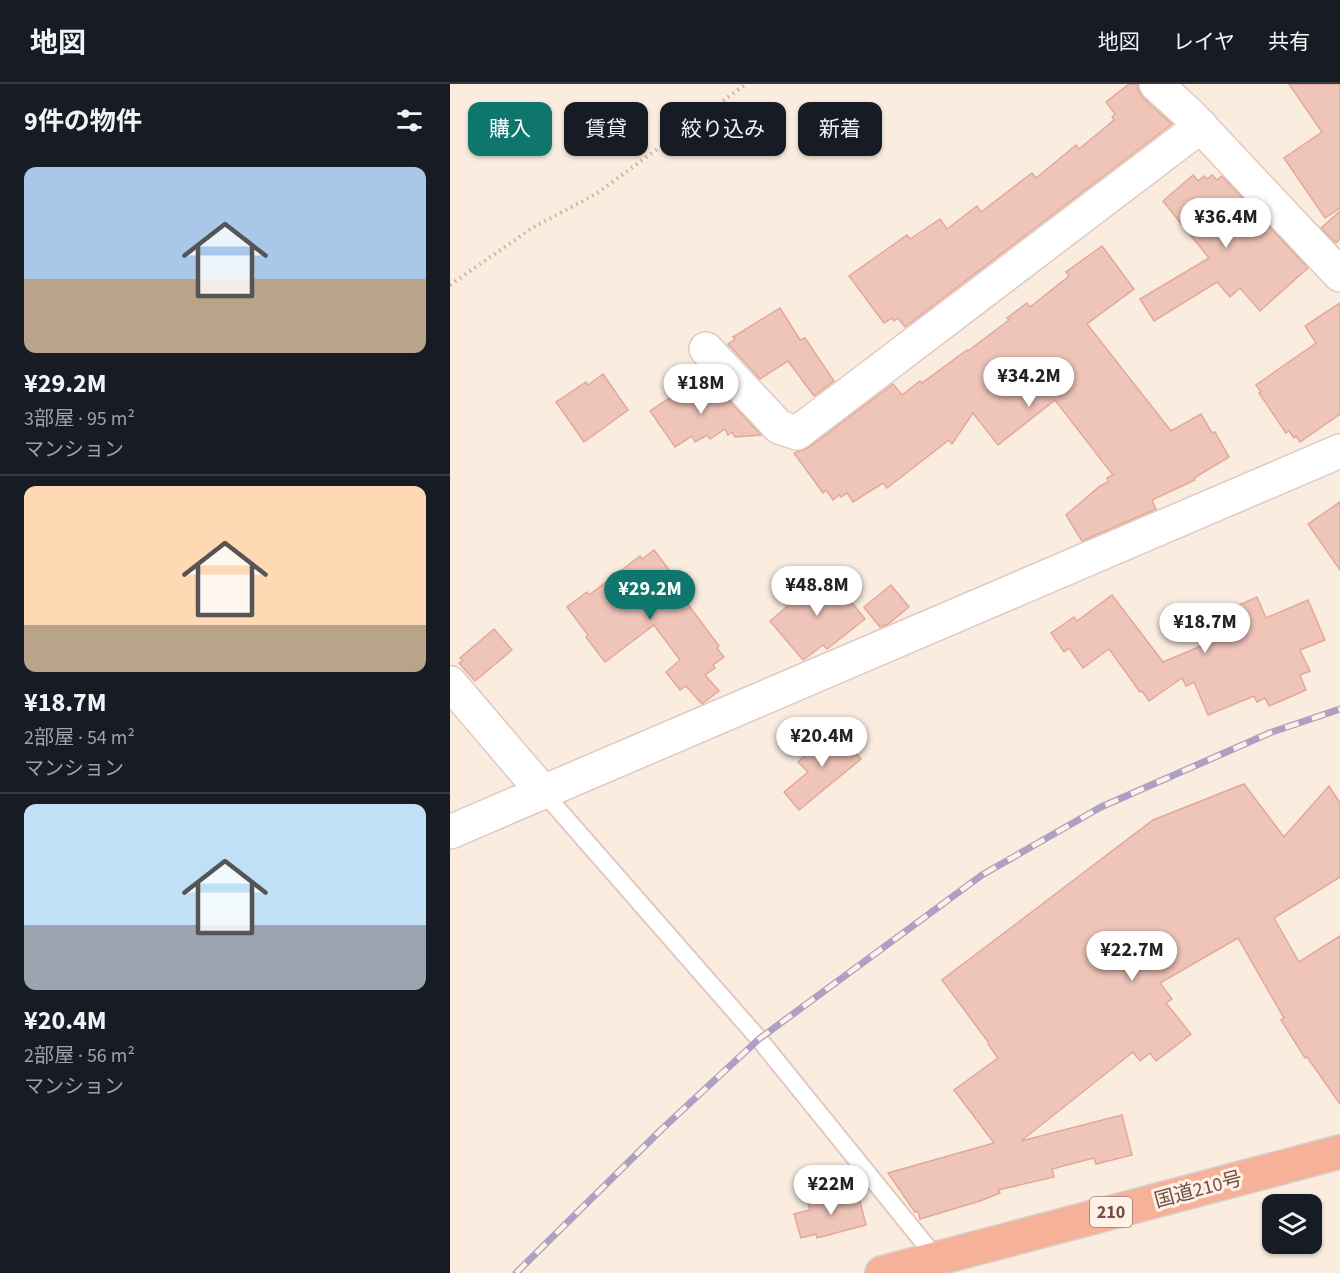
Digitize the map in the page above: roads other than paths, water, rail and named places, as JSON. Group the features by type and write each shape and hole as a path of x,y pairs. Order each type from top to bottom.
{"highway":[{"name":"国道210号","path":"882,1273 1340,1152"}],"street":[{"path":"1156,84 1201,126 1340,275"},
{"path":"706,348 779,427 797,433 1201,126"},
{"path":"450,832 1340,451"},
{"path":"450,683 543,792"}],"lane":[{"path":"543,792 759,1040 937,1258"}],"railway":[{"path":"516,1273 663,1128 759,1039 982,875 1101,807 1272,732 1340,709"}]}
